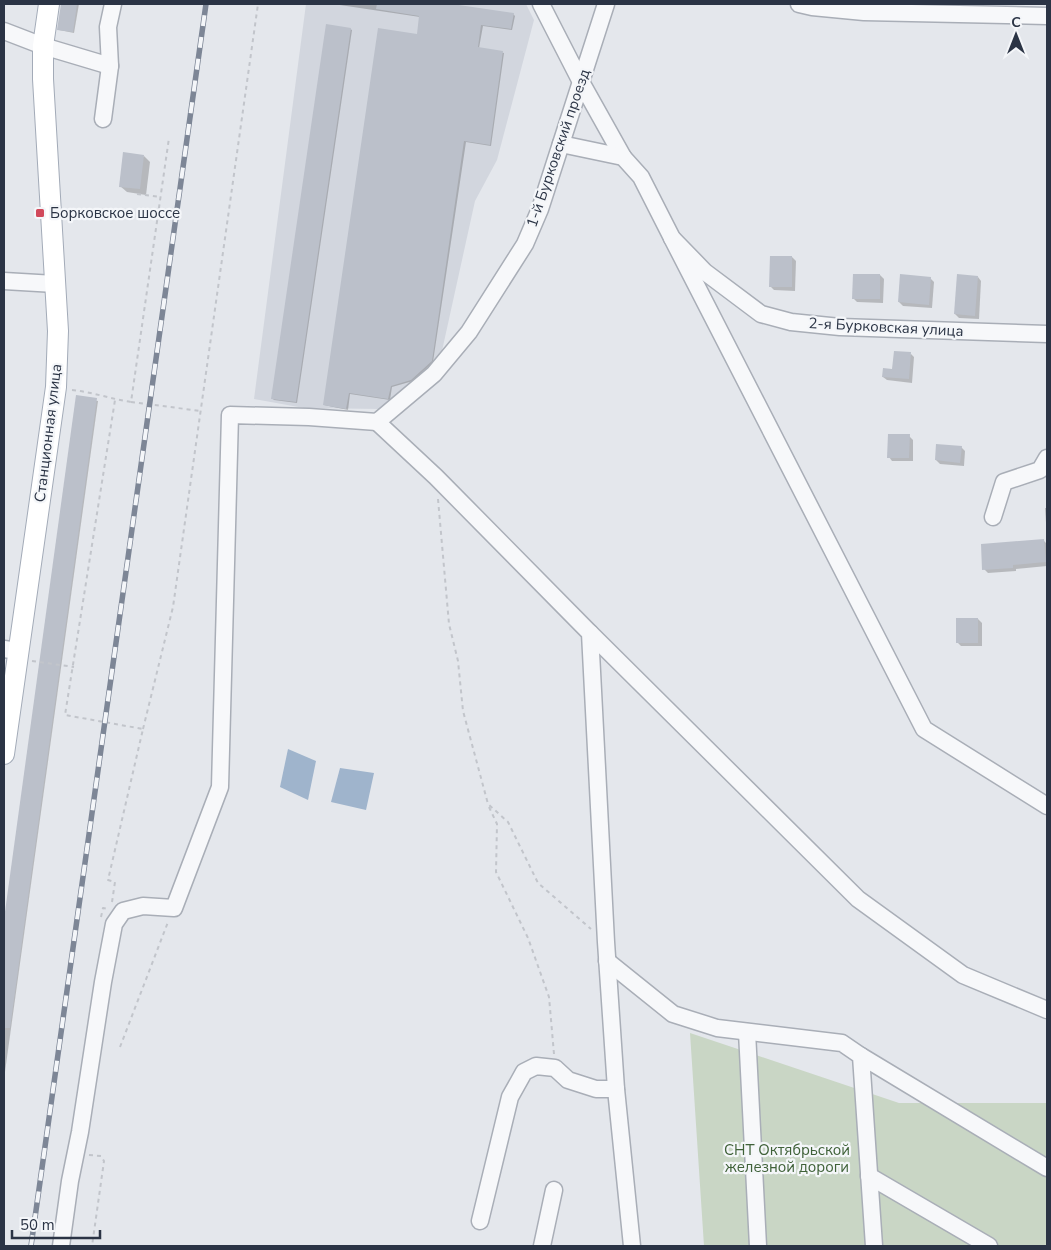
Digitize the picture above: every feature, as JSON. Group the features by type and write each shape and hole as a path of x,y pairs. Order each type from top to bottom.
{"main road":[{"name":"Станционная улица","path":"13,653 56,388 58,331 43,79 43,46 49,4"},
{"path":"4,754 13,653"}],"street":[{"path":"103,119 110,66 108,27 113,4"},
{"name":"2-я Бурковская улица","path":"541,4 581,82 623,157 641,177 672,238 705,272 761,314 790,322 840,327 1047,334"},
{"name":"1-й Бурковский проезд","path":"377,422 434,374 469,332 525,244 540,209 606,4"},
{"path":"799,4 864,12 1047,16"},
{"path":"4,30 43,46 110,66"},
{"path":"561,144 623,157"},
{"path":"672,238 924,729 1047,806"},
{"path":"4,281 55,284"},
{"path":"61,1246 70,1181 80,1132 114,924 123,911 143,906 174,908 220,787 230,415 309,417 377,422 436,477 858,899 963,975 1047,1010"},
{"path":"993,517 1004,482 1040,470 1047,458"},
{"path":"590,633 607,961 616,1089 632,1246"},
{"path":"607,961 673,1014 718,1028 842,1043 1047,1168"},
{"path":"747,1032 758,1246"},
{"path":"861,1056 874,1246"},
{"path":"480,1221 510,1097 524,1072 536,1066 555,1068 568,1080 596,1089 616,1089"},
{"path":"869,1176 989,1246"},
{"path":"542,1246 554,1190"}],"path":[{"path":"101,918 103,908 111,909 115,882 108,880 173,607 258,4"},
{"path":"131,402 169,138"},
{"path":"137,194 161,197"},
{"path":"56,388 91,392 115,400 201,411"},
{"path":"115,400 74,668 65,715 143,729"},
{"path":"436,477 449,624 458,661 463,711 488,804 497,824 496,872 528,938 549,997 555,1068"},
{"path":"13,653 74,668"},
{"path":"488,804 508,822 538,883 606,942"},
{"path":"120,1047 174,908"},
{"path":"80,1132 81,1154 100,1156 104,1161 92,1246"}],"shaded area":[{"path":"306,4 526,4 534,20 497,160 475,201 438,369 381,409 304,408 254,399"}],"green space":[{"name":"СНТ Октябрьской железной дороги","path":"690,1033 899,1103 1047,1103 1047,1246 704,1246"}],"water":[{"path":"288,749 316,761 308,800 280,787"},
{"path":"340,768 374,773 366,810 331,802"}],"building":[{"path":"61,4 77,4 73,32 57,30"},
{"path":"377,4 452,4 514,13 511,29 481,25 478,47 503,51 490,145 464,141 432,361 411,380 391,386 388,399 349,393 346,409 323,405 378,28 417,34 419,16 376,9"},
{"path":"326,24 351,28 296,402 271,399"},
{"path":"123,152 144,155 140,189 119,187"},
{"path":"770,256 792,256 792,287 769,287"},
{"path":"853,274 880,274 880,299 852,299"},
{"path":"900,274 931,277 929,305 898,302"},
{"path":"957,274 978,276 975,316 954,314"},
{"path":"894,351 911,352 909,379 882,377 883,368 892,369"},
{"path":"76,395 97,398 10,1028 4,1028 4,919"},
{"path":"888,434 910,434 909,458 887,458"},
{"path":"936,444 962,446 960,463 935,460"},
{"path":"1044,539 1046,562 1013,565 1013,568 982,570 981,544"},
{"path":"956,618 978,618 978,643 956,643"}],"railway":[{"path":"31,1246 206,4"}],"place":[{"name":"Борковское шоссе","path":"40,213"}]}
